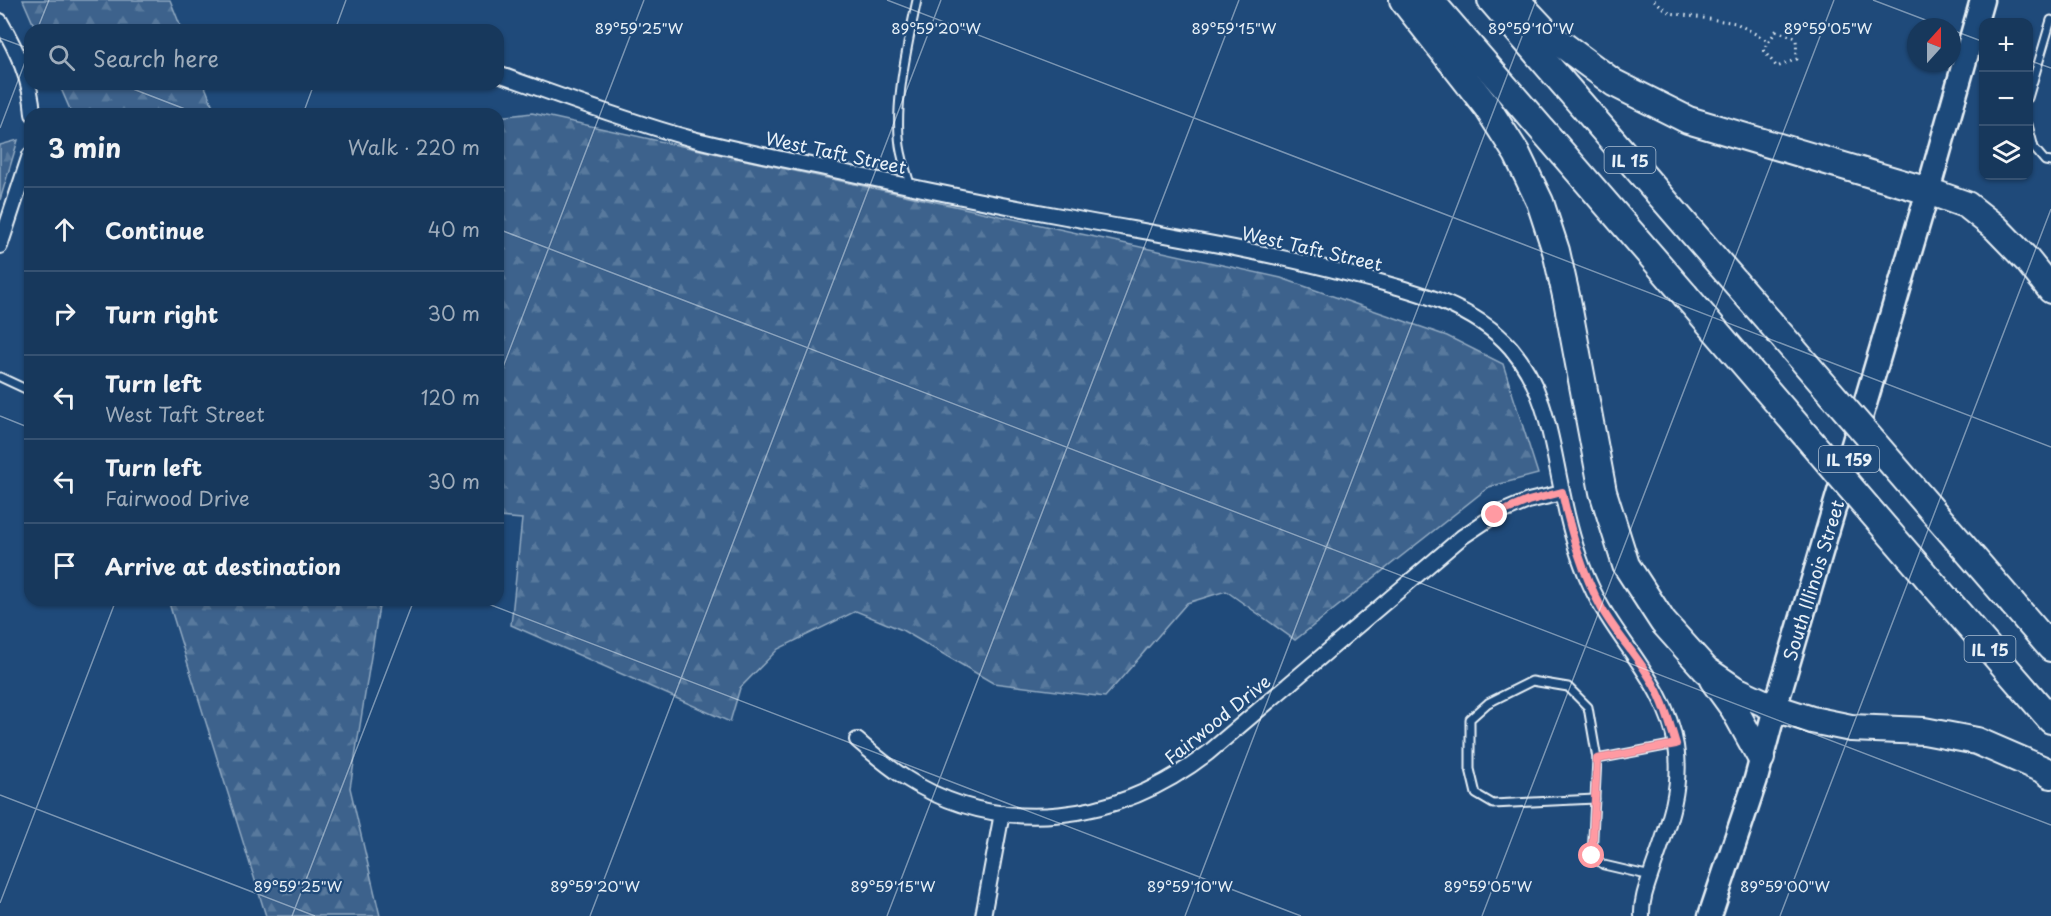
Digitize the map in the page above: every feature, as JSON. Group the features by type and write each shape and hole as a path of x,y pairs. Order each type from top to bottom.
{"highway":[{"path":"1403,0 1486,107 1517,154 1540,202 1556,251 1567,300 1603,492 1626,565 1663,622 1706,670 1734,709 1761,758"},
{"name":"IL 15","path":"1430,0 2051,720"},
{"name":"IL 15","path":"1491,0 2051,648"},
{"path":"1516,0 1548,34 1614,83 1689,120 1968,205 1996,228 2027,260 2051,290"},
{"path":"1706,670 1734,689 1775,708 1812,720 1851,728 1924,731 1977,741 2051,775"}],"main road":[{"name":"South Illinois Street","path":"1710,916 1733,851 1761,758 1982,0"}],"street":[{"path":"0,21 24,68"},
{"name":"West Taft Street","path":"504,76 614,115 690,138 980,201 1293,259 1424,295 1450,306 1490,330 1508,344 1535,385 1547,414 1569,526 1590,585 1604,611 1660,695 1676,744 1678,770 1676,792 1671,817 1641,910 1642,916"},
{"path":"31,90 33,108"},
{"path":"0,246 24,173"},
{"name":"Fairwood Drive","path":"856,740 905,778 942,796 974,807 1002,813 1035,816 1066,815 1099,809 1131,798 1164,783 1208,753 1462,537 1506,510 1528,501 1562,492"},
{"path":"983,916 1002,813"}],"lane":[{"path":"911,187 900,147 899,111 910,33 918,0"},
{"path":"2033,81 2051,20"},
{"path":"2028,126 2034,148 2045,161 2051,162"},
{"path":"0,377 24,388"},
{"path":"1595,799 1493,804 1476,794 1470,770 1470,719 1488,703 1533,681 1568,687 1587,706 1597,759 1595,799 1592,856 1604,865 1651,876"},
{"path":"1597,759 1676,744"}],"path":[{"path":"1654,0 1670,13 1736,23 1768,41"},
{"path":"1776,31 1796,38 1797,58 1777,67 1763,50 1768,41 1776,31"}],"green space":[{"path":"23,0 170,0 180,24 33,24"},
{"path":"62,90 206,90 214,108 69,108"},
{"path":"532,113 1281,278 1447,336 1503,364 1538,474 1489,487 1295,640 1226,591 1187,603 1105,697 993,683 902,630 856,611 778,649 740,688 730,722 511,625 522,519 504,518 504,116"},
{"path":"18,140 0,200 0,145"},
{"path":"170,606 379,606 350,788 380,916 266,916"}],"route":[{"path":"1495,515 1528,501 1562,492 1569,526 1590,585 1604,611 1660,695 1670,721 1676,744 1597,759 1592,856"}]}
